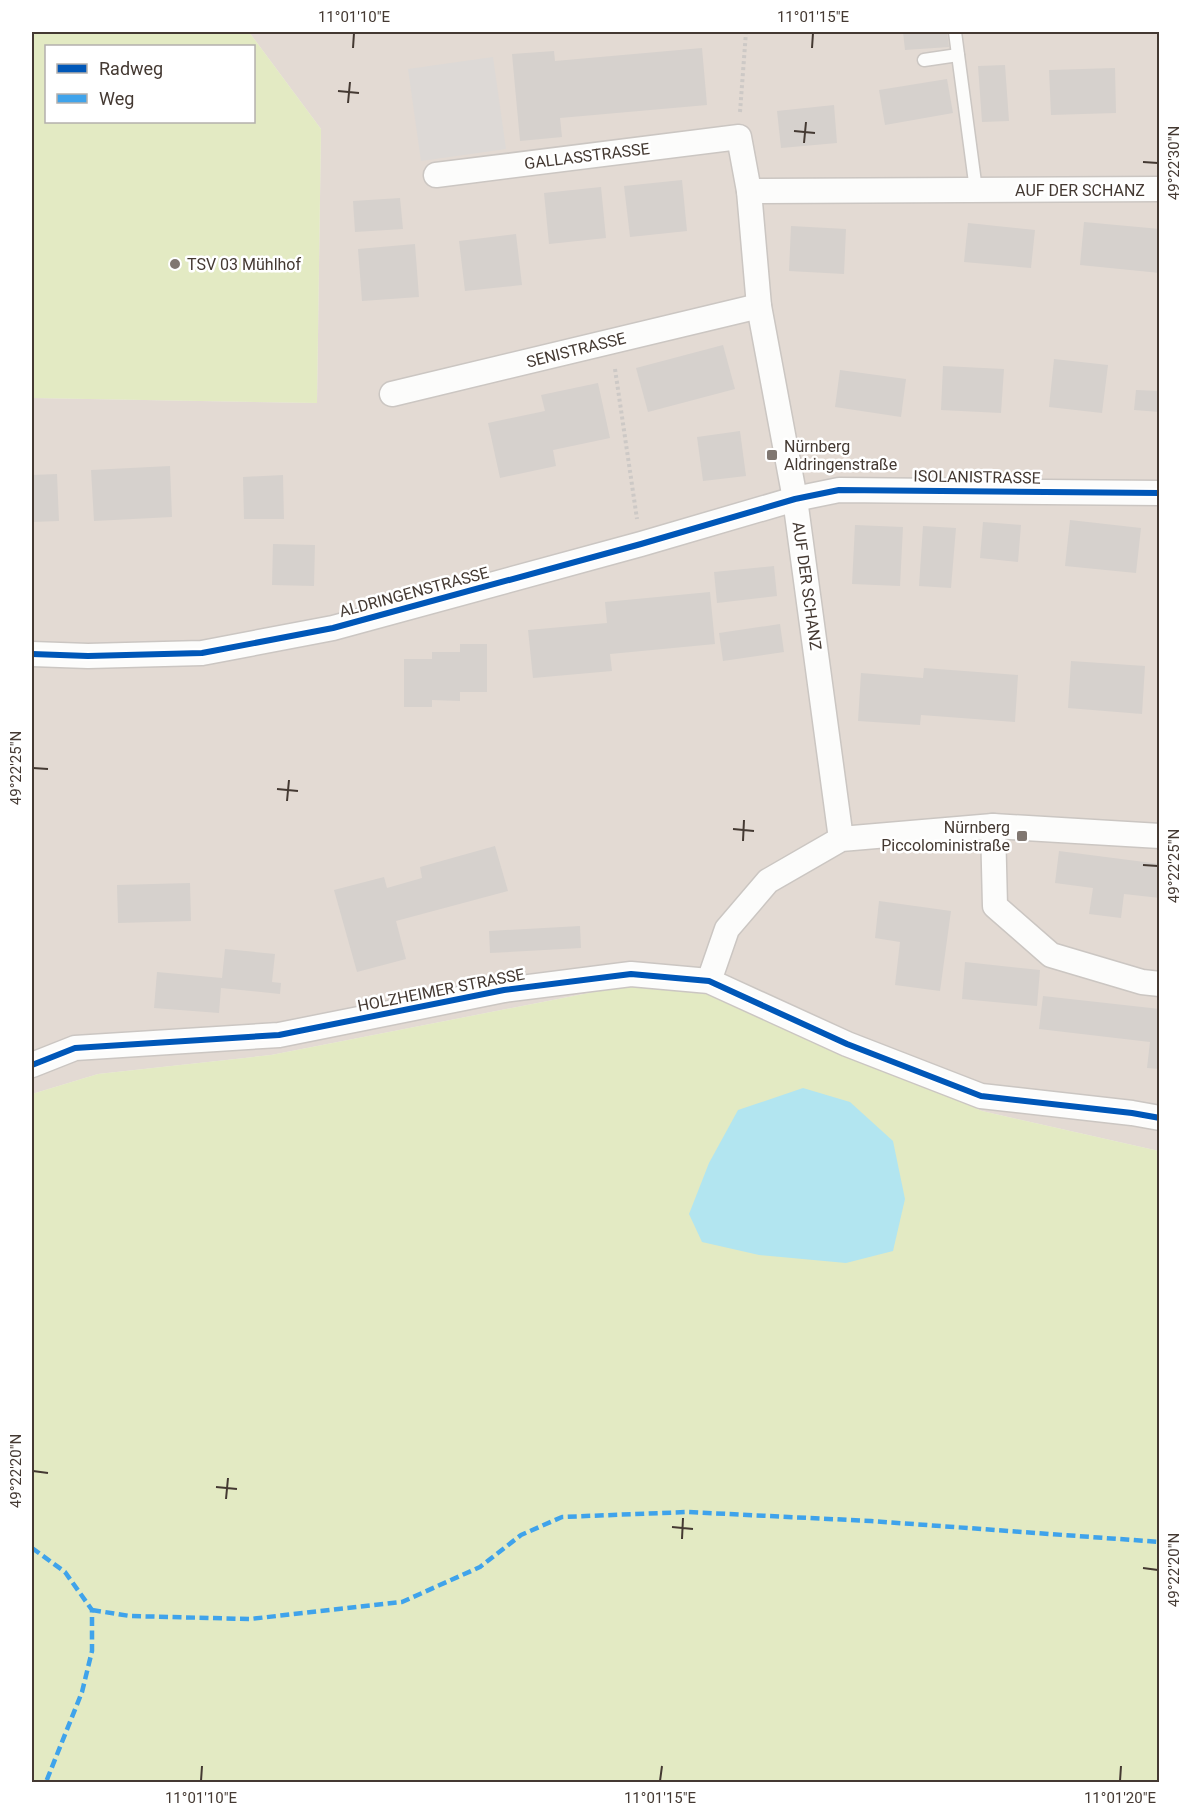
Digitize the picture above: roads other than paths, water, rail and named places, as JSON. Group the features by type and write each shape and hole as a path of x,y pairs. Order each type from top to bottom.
{"street":[{"name":"AUF DER SCHANZ","path":"739,137 749,191 759,306 795,499 841,839"},
{"name":"GALLASSTRASSE","path":"436,175 739,137"},
{"name":"AUF DER SCHANZ","path":"749,191 1160,189"},
{"name":"SENISTRASSE","path":"392,394 759,306"},
{"name":"ISOLANISTRASSE","path":"795,499 839,490 1160,493"},
{"name":"ALDRINGENSTRASSE","path":"32,654 88,656 202,653 333,628 795,499"},
{"path":"993,826 995,906 1051,955 1142,982 1160,984"},
{"path":"710,981 727,929 768,880 841,839 993,826 1160,836"},
{"name":"HOLZHEIMER STRASSE","path":"32,1065 75,1048 279,1035 504,990 631,974 710,981 847,1044 981,1096 1160,1118"}],"lane":[{"path":"955,32 976,190"},
{"path":"924,60 958,56"}],"water":[{"path":"803,1088 850,1102 893,1141 905,1199 893,1251 846,1263 759,1255 702,1242 689,1214 709,1163 738,1110"}],"place":[{"name":"TSV 03 Mühlhof","path":"175,264"},
{"name":"Nürnberg Aldringenstraße","path":"772,455"},
{"name":"Nürnberg Piccoloministraße","path":"1022,836"}]}
